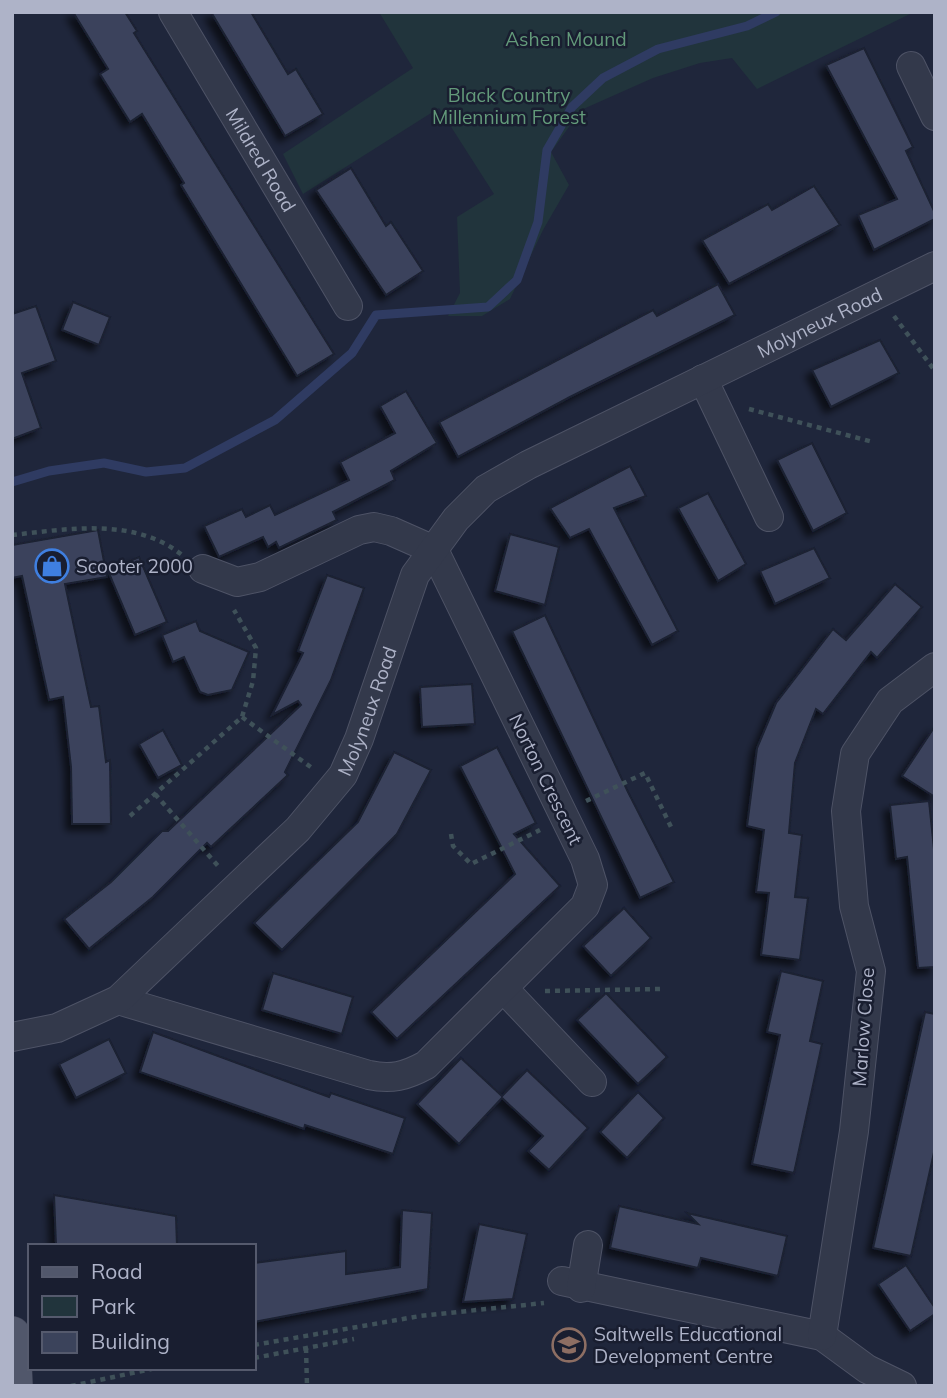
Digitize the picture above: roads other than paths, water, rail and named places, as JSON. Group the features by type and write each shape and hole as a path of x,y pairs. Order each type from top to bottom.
{"main road":[{"path":"12,1335 14,1386"}],"street":[{"name":"Mildred Road","path":"173,12 348,306"},
{"path":"911,66 935,116"},
{"name":"Molyneux Road","path":"12,1037 57,1028 118,1000 298,829 335,785 359,739 415,575 456,519 486,489 528,465 707,389 883,290 935,266"},
{"path":"707,389 769,517"},
{"path":"203,569 237,582 260,577 359,530 374,527 434,550"},
{"name":"Norton Crescent","path":"118,1000 384,1079 406,1076 426,1065 505,990 584,906 593,885 586,859 434,550"},
{"name":"Marlow Close","path":"822,1336 854,1131 872,971 854,906 846,811 856,754 890,701 935,667"},
{"path":"505,990 592,1082"},
{"path":"588,1245 571,1284 822,1336 867,1369 902,1386"}],"waterway":[{"path":"12,482 49,471 104,463 146,472 185,468 275,420 352,353 376,315 488,307 517,280 538,222 547,150 572,107 603,78 658,49 747,26 776,12"}],"place":[{"name":"Scooter 2000","path":"52,566"},
{"name":"Saltwells Educational Development Centre","path":"569,1345"}],"park label":[{"name":"Ashen Mound","path":"566,39"},
{"name":"Black Country Millennium Forest","path":"509,106"}]}
